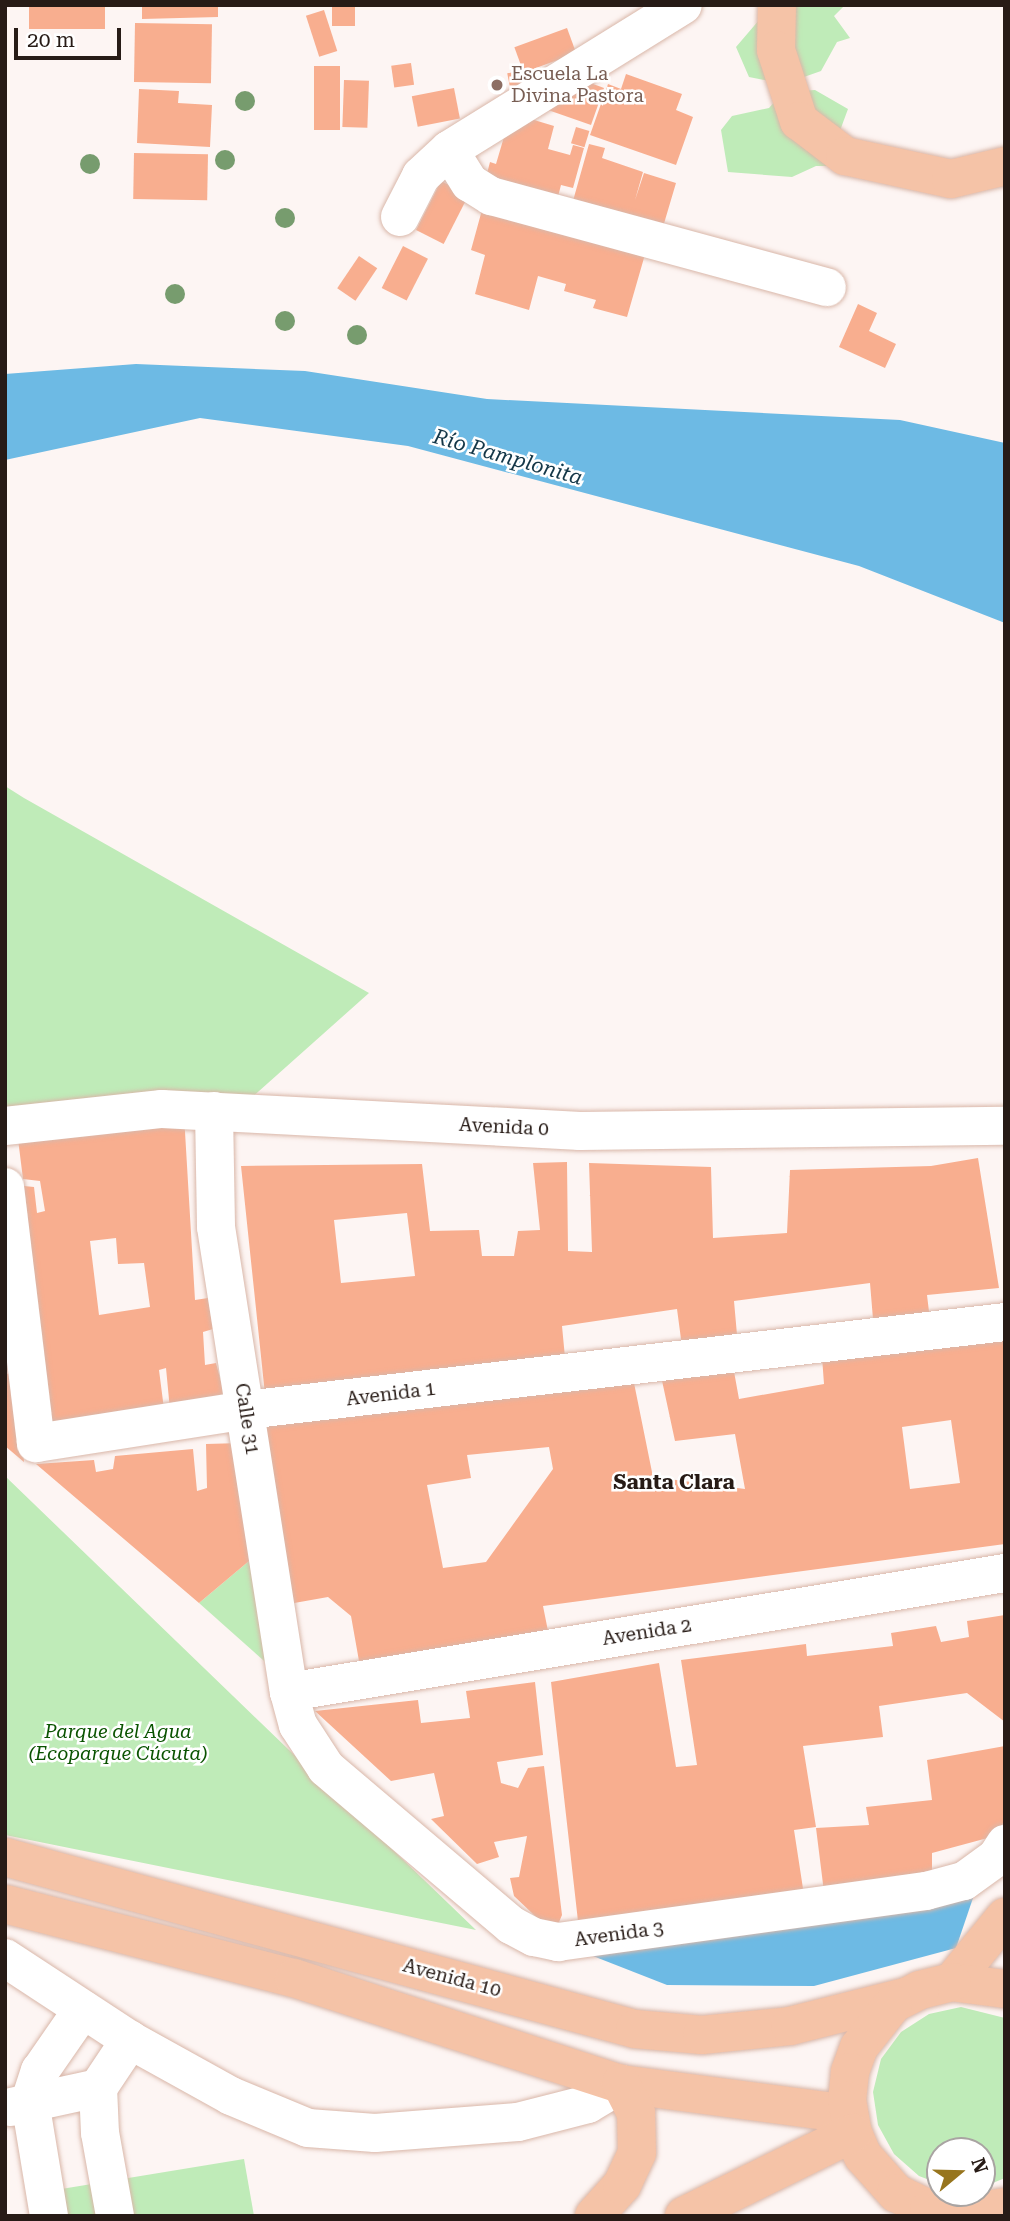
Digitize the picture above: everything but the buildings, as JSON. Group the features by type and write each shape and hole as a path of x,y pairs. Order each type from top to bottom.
{"main road":[{"path":"777,5 776,50 799,121 845,156 951,179 1005,166"},
{"name":"Avenida 10","path":"5,1857 635,2029 702,2035 790,2025 905,1997 952,1982"},
{"path":"5,1904 294,1979 621,2084 850,2123"},
{"path":"952,1982 1005,1917"},
{"path":"952,1982 1005,1989"},
{"path":"905,1997 873,2024 859,2046 850,2072 850,2123 869,2166 886,2185 929,2213 992,2212"},
{"path":"594,2216 622,2185 637,2153 636,2113 621,2084"},
{"path":"684,2216 850,2123"}],"street":[{"path":"400,217 421,176 449,150 683,5"},
{"path":"449,150 470,183 491,196 827,287"},
{"name":"Avenida 0","path":"5,1126 162,1109 580,1131 1005,1126"},
{"name":"Calle 31","path":"214,1111 216,1227 293,1709"},
{"name":"Avenida 1","path":"5,1187 36,1443 246,1410 1005,1322"},
{"name":"Avenida 2","path":"293,1709 1005,1573"},
{"name":"Avenida 3","path":"293,1709 326,1768 511,1925 534,1937 558,1942 926,1891 964,1881 996,1858 1005,1843"},
{"path":"5,1958 130,2040 231,2096 308,2128 375,2133 518,2122 588,2104 621,2084"},
{"path":"49,2216 18,2105 83,2009"},
{"path":"115,2216 100,2133 98,2088 130,2040"},
{"path":"18,2105 98,2088"}],"green space":[{"path":"772,5 845,5 834,16 850,38 837,42 821,71 784,84 749,77 736,47"},
{"path":"815,90 848,109 838,136 840,166 816,166 792,177 728,172 721,130 732,116 769,108 783,92"},
{"path":"5,786 369,993 249,1100 5,1115"},
{"name":"Parque del Agua (Ecoparque Cúcuta)","path":"5,1476 233,1696 476,1930 5,1835"},
{"path":"249,1561 281,1676 199,1603"},
{"path":"961,2007 1005,2018 1005,2178 996,2182 996,2137 926,2137 926,2179 919,2176 894,2154 878,2125 873,2092 881,2059 901,2032 929,2014"},
{"path":"244,2159 254,2216 41,2216 37,2193"}],"water":[{"name":"Río Pamplonita","path":"136,364 305,371 487,399 900,420 1005,443 1005,623 859,566 408,446 200,418 5,460 5,374"},
{"path":"973,1898 956,1948 814,1986 667,1985 575,1949"}],"place":[{"name":"Escuela La Divina Pastora","path":"497,85"}],"district":[{"name":"Santa Clara","path":"674,1482"}]}
